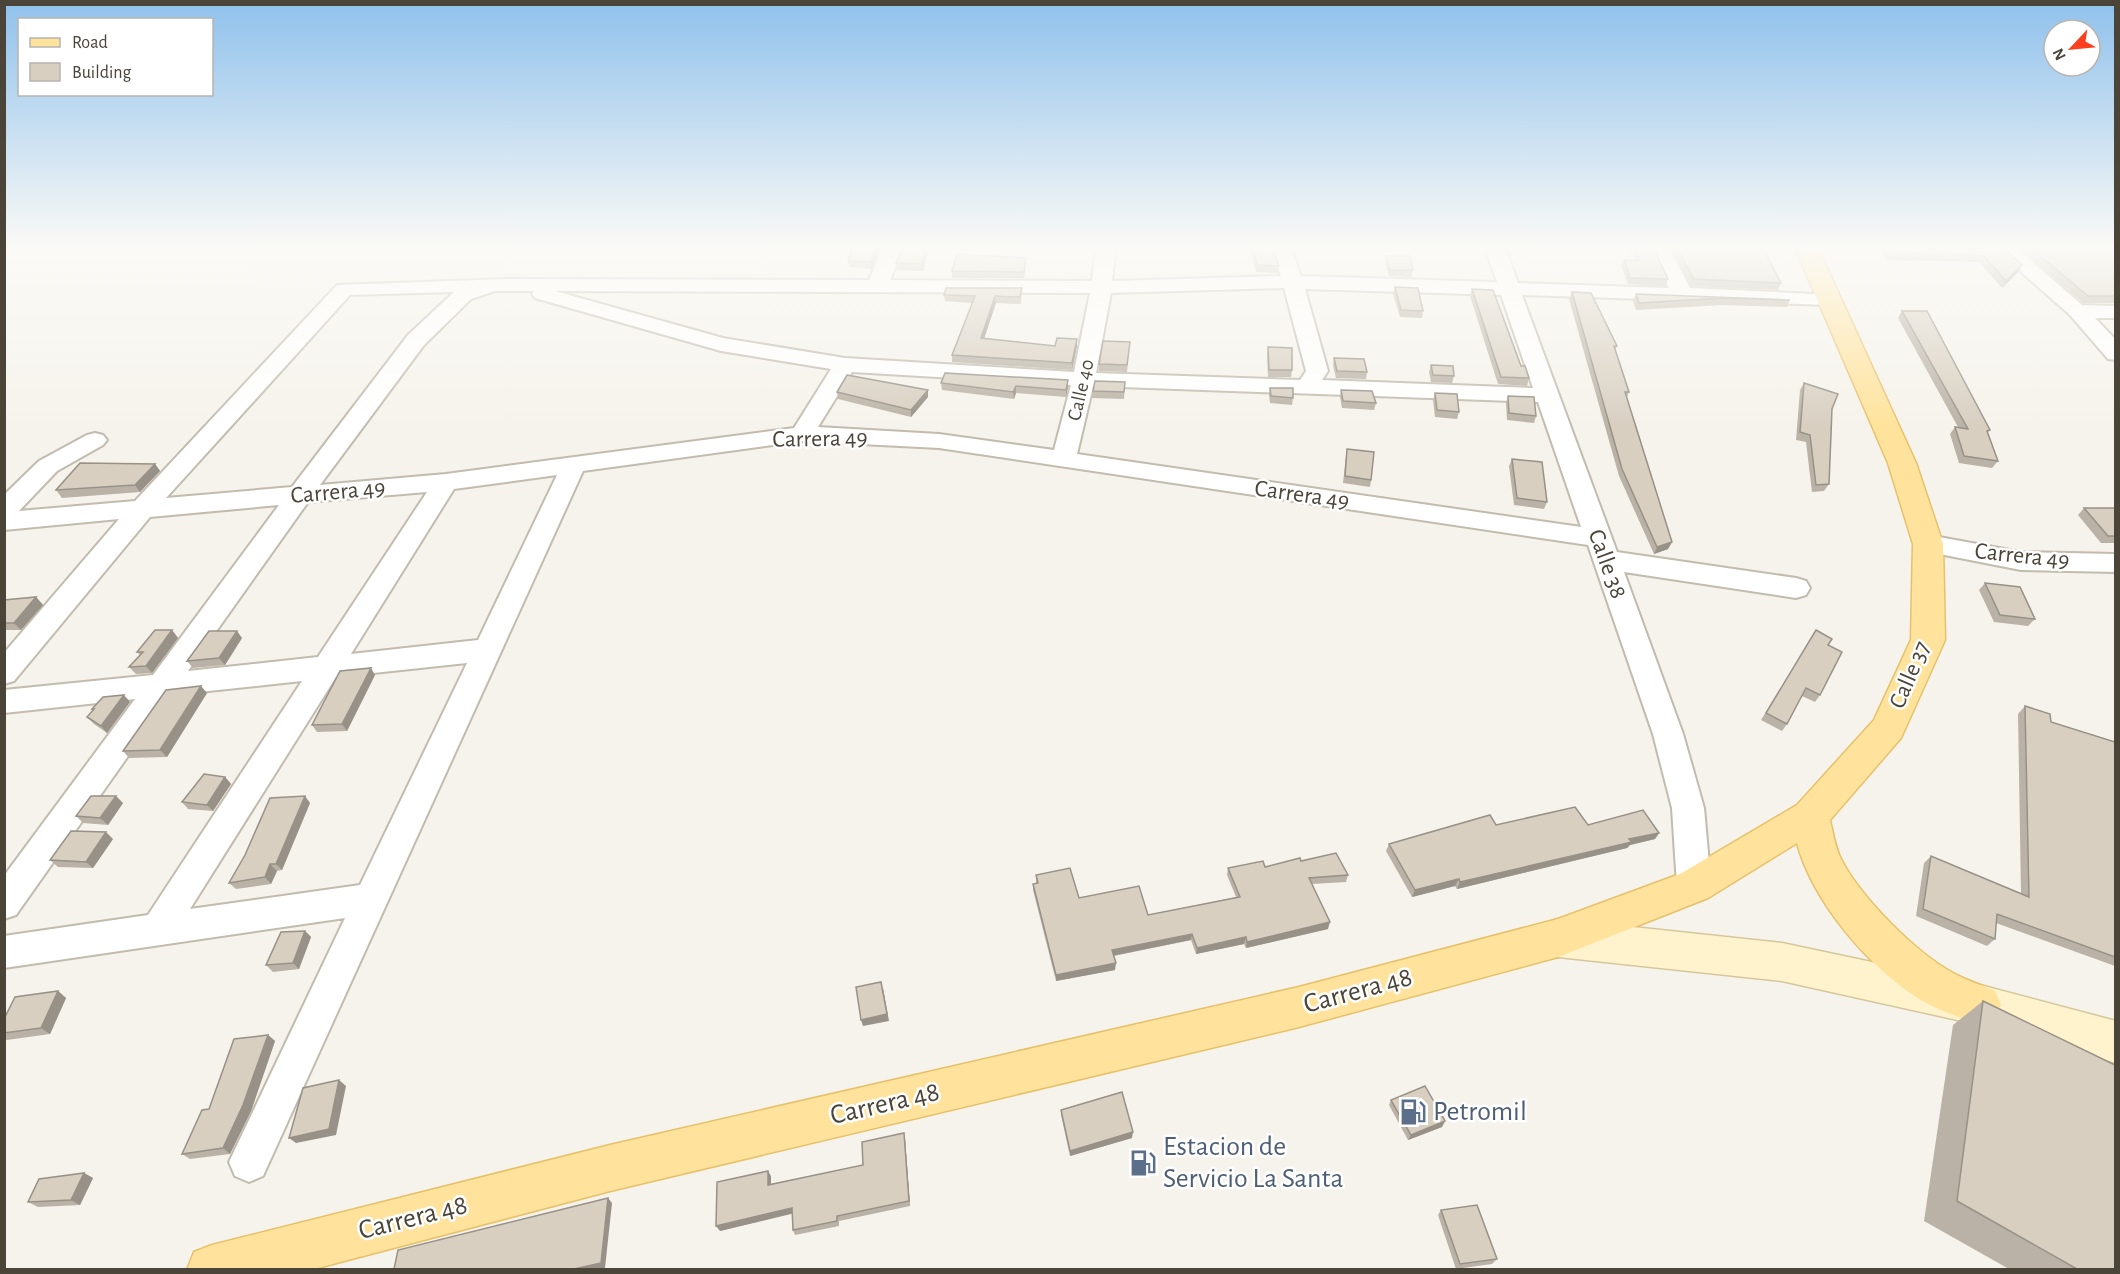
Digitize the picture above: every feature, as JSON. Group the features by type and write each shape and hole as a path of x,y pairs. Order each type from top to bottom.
{"main road":[{"name":"Calle 37","path":"1558,938 1694,886 1810,816 1887,728 1928,640 1928,544 1902,463 1832,307"},
{"path":"1810,816 1817,848 1828,873 1866,922 1903,962 1933,984 1980,1005"},
{"path":"1558,938 1782,962 1980,1005 2115,1042"},
{"name":"Carrera 48","path":"212,1269 610,1168 1299,1007 1558,938"}],"street":[{"path":"4,673 142,509 327,307"},
{"path":"4,904 299,496 416,340 450,307"},
{"path":"588,307 721,344 845,365 1085,379 1546,395"},
{"name":"Calle 40","path":"1064,460 1085,379 1099,307"},
{"path":"1300,307 1317,370 1306,387"},
{"name":"Calle 38","path":"1515,307 1668,734 1688,808 1694,886"},
{"path":"2073,307 2115,354"},
{"path":"2077,311 2115,312"},
{"path":"802,434 845,365"},
{"name":"Carrera 49","path":"4,522 446,482 802,434 939,441 1064,460 1602,549 1796,588"},
{"path":"4,511 48,466 95,440"},
{"path":"249,1162 574,465"},
{"path":"158,930 446,482"},
{"name":"Carrera 49","path":"1928,544 2021,561 2115,563"},
{"path":"4,702 488,650"},
{"path":"4,952 372,899"}],"building":[{"path":"971,307 991,307 981,338 1055,346 1057,338 1077,339 1072,363 952,355"},
{"path":"1400,307 1422,307 1423,311 1401,310"},
{"path":"1478,307 1499,307 1521,366 1525,366 1529,378 1501,377"},
{"path":"1576,307 1598,307 1617,346 1614,346 1629,392 1625,392 1672,542 1657,547 1622,469"},
{"path":"1902,311 1927,311 1990,430 1987,431 1998,461 1964,456 1955,427 1968,429"},
{"path":"1103,341 1130,342 1127,365 1099,364"},
{"path":"1268,347 1292,348 1292,370 1269,370"},
{"path":"1334,358 1364,359 1367,372 1337,371"},
{"path":"1431,365 1453,366 1454,376 1433,375"},
{"path":"945,373 1068,380 1066,390 1016,386 1013,392 941,383"},
{"path":"847,375 928,390 911,410 837,392"},
{"path":"1095,381 1125,382 1124,392 1093,391"},
{"path":"1804,383 1838,394 1832,409 1829,484 1816,485 1810,435 1800,432"},
{"path":"1270,388 1293,388 1293,398 1271,396"},
{"path":"1341,390 1372,391 1376,403 1343,401"},
{"path":"1435,393 1457,394 1459,412 1437,410"},
{"path":"1508,396 1534,397 1536,416 1509,413"},
{"path":"1347,449 1374,452 1371,480 1345,476"},
{"path":"1512,459 1542,462 1547,502 1517,498"},
{"path":"80,463 155,464 135,485 56,490"},
{"path":"2084,508 2115,508 2115,536 2108,536"},
{"path":"1985,583 2020,587 2035,619 2000,615"},
{"path":"36,597 14,623 4,623 4,600"},
{"path":"155,630 172,630 146,666 129,667 143,652 137,652"},
{"path":"1816,630 1832,639 1828,645 1842,652 1820,695 1806,688 1787,724 1766,713"},
{"path":"209,631 237,631 219,658 187,661"},
{"path":"371,668 342,724 312,725 340,671"},
{"path":"201,686 160,750 123,751 166,690"},
{"path":"124,695 101,726 87,717 103,697"},
{"path":"2025,706 2050,714 2051,722 2115,742 2115,957 1997,914 1995,939 1923,909 1931,856 2029,897"},
{"path":"204,774 225,777 207,805 182,802"},
{"path":"91,796 116,796 100,818 76,816"},
{"path":"305,796 276,864 270,864 265,877 229,883 245,855 270,798"},
{"path":"1575,807 1588,825 1643,810 1659,833 1629,839 1632,842 1460,882 1459,879 1415,890 1389,844 1490,815 1496,825"},
{"path":"71,831 106,832 86,862 50,860"},
{"path":"1336,853 1348,875 1309,878 1330,922 1247,942 1246,937 1197,948 1192,934 1112,950 1116,963 1056,975 1033,884 1038,883 1036,875 1070,868 1079,898 1139,886 1148,915 1240,897 1228,868 1263,861 1265,867 1300,858 1301,861"},
{"path":"305,931 293,963 266,965 281,932"},
{"path":"881,982 887,1014 861,1020 856,987"},
{"path":"58,991 41,1028 4,1033 4,1019 15,997"},
{"path":"1983,1001 2115,1065 2115,1269 2077,1269 1957,1201"},
{"path":"268,1035 243,1105 223,1148 182,1154 202,1110 209,1109 234,1039"},
{"path":"339,1080 329,1129 289,1138 303,1088"},
{"name":"Petromil","path":"1425,1086 1445,1121 1411,1135 1391,1100"},
{"path":"1122,1092 1133,1132 1070,1151 1061,1110"},
{"path":"904,1133 909,1201 837,1216 837,1221 793,1230 792,1208 716,1226 717,1182 768,1171 768,1185 863,1165 862,1142"},
{"path":"84,1173 71,1200 28,1202 39,1179"},
{"path":"608,1198 601,1263 574,1269 394,1269 398,1250"},
{"path":"1477,1205 1497,1259 1460,1264 1441,1210"}],"place":[{"name":"Petromil","path":"1413,1112"},
{"name":"Estacion de Servicio La Santa","path":"1143,1163"}]}
